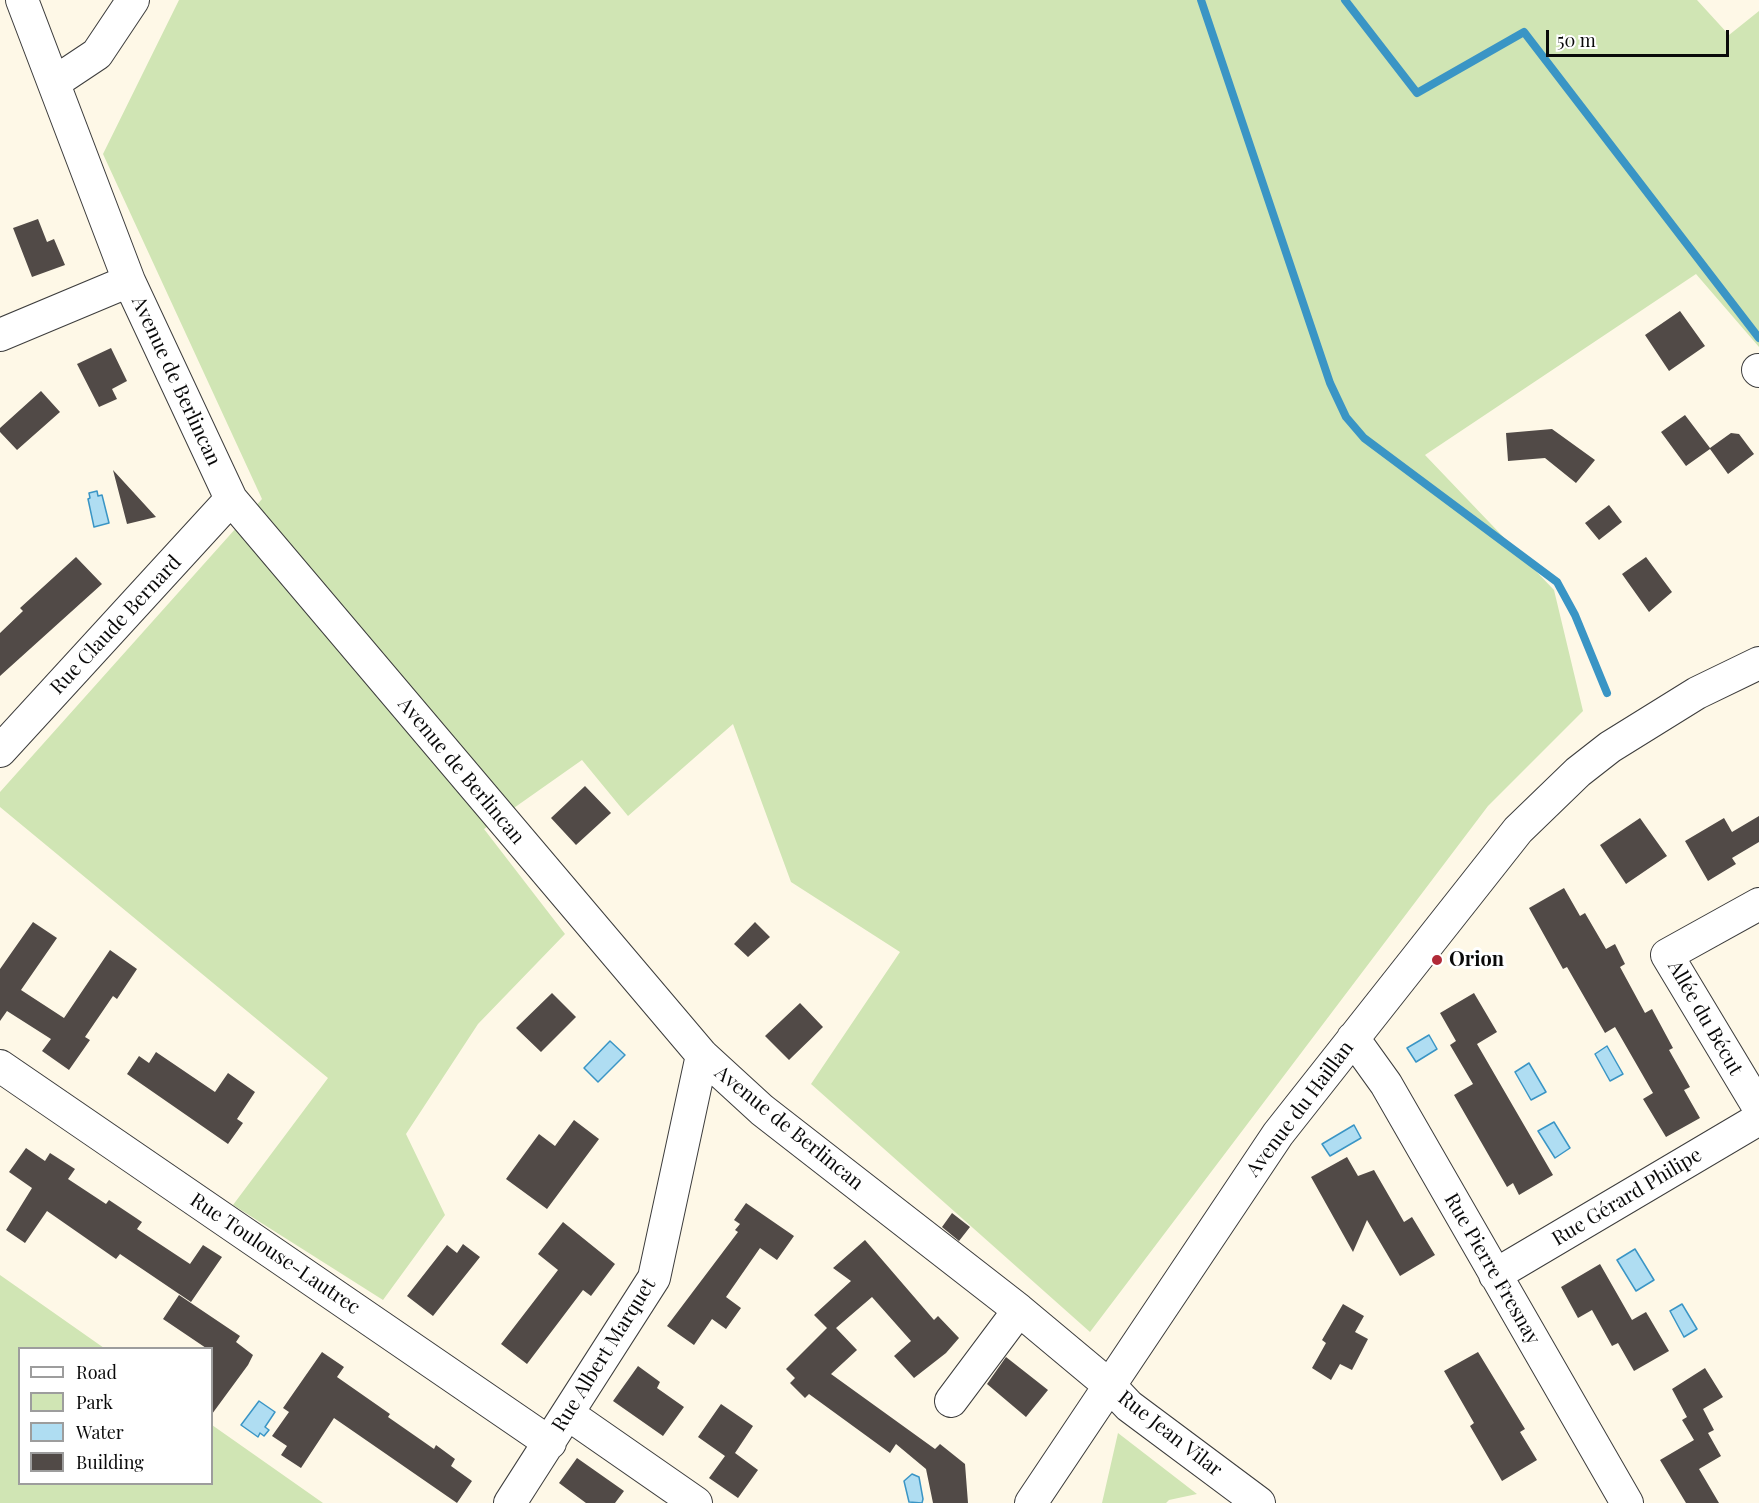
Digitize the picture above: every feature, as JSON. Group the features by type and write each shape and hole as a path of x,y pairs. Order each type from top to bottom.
{"street":[{"path":"0,2 5,0"},
{"name":"Avenue de Berlincan","path":"22,0 129,281 231,499 702,1055 762,1110 1019,1310 1110,1386"},
{"path":"55,82 97,54 133,0"},
{"path":"0,335 129,281"},
{"name":"Rue Claude Bernard","path":"0,751 231,499"},
{"name":"Avenue du Haillan","path":"1031,1503 1278,1134 1518,830 1578,772 1610,747 1697,693 1759,663"},
{"name":"Allée du Bécut","path":"1759,904 1667,955 1759,1108"},
{"name":"Rue Pierre Fresnay","path":"1353,1038 1386,1084 1627,1503"},
{"name":"Rue Albert Marquet","path":"510,1503 654,1278 702,1055"},
{"name":"Rue Toulouse-Lautrec","path":"0,1066 550,1443"},
{"name":"Rue Gérard Philipe","path":"1495,1275 1759,1119"},
{"path":"951,1401 1019,1310"},
{"name":"Rue Jean Vilar","path":"1110,1386 1129,1406 1259,1503"},
{"path":"568,1413 696,1503"}],"green space":[{"path":"179,0 1697,0 1729,35 1759,11 1759,347 1696,274 1425,455 1554,590 1583,711 1488,806 1090,1332 811,1084 900,952 791,882 733,724 628,816 582,760 484,829 565,934 478,1024 406,1134 445,1215 383,1300 233,1205 328,1078 0,807 0,792 262,499 103,154"},
{"path":"0,1275 103,1347 18,1347 18,1485 213,1485 213,1426 323,1503 0,1503"},
{"path":"1118,1433 1197,1494 1169,1500 1166,1503 1102,1503"}],"water":[{"path":"97,491 98,496 102,495 109,523 94,527 88,499 90,498 89,493"},
{"path":"1429,1035 1437,1049 1416,1062 1407,1048"},
{"path":"610,1041 625,1055 598,1082 584,1068"},
{"path":"1607,1046 1623,1074 1610,1081 1595,1054"},
{"path":"1529,1063 1546,1092 1531,1100 1515,1072"},
{"path":"1554,1122 1570,1148 1555,1158 1538,1131"},
{"path":"1354,1125 1361,1138 1330,1156 1322,1144"},
{"path":"1635,1249 1654,1280 1636,1291 1617,1260"},
{"path":"1682,1304 1697,1329 1684,1337 1670,1311"},
{"path":"259,1401 275,1412 265,1427 269,1430 264,1436 260,1433 258,1437 241,1425"},
{"path":"912,1474 919,1477 922,1503 909,1502 904,1481"}],"building":[{"path":"38,219 47,242 54,239 65,265 32,277 13,228"},
{"path":"1680,311 1705,346 1669,371 1645,335"},
{"path":"111,348 127,381 112,389 117,399 99,407 77,364"},
{"path":"41,391 60,412 17,450 0,432 0,428"},
{"path":"1685,415 1710,448 1731,433 1739,434 1754,454 1728,474 1710,449 1686,466 1661,432"},
{"path":"1552,429 1595,460 1576,483 1545,458 1508,461 1506,433"},
{"path":"113,470 156,517 127,524"},
{"path":"1609,505 1622,522 1599,540 1585,523"},
{"path":"76,557 102,584 0,676 0,633 23,611 20,608"},
{"path":"1646,557 1672,592 1649,612 1622,574"},
{"path":"585,786 611,813 576,845 551,818"},
{"path":"1759,816 1759,842 1732,858 1736,864 1708,881 1685,841 1724,818 1732,832"},
{"path":"1640,818 1667,856 1626,884 1600,845"},
{"path":"1564,888 1580,916 1585,913 1606,949 1615,944 1625,964 1620,967 1645,1013 1652,1009 1673,1048 1669,1050 1690,1087 1684,1090 1700,1118 1666,1137 1643,1099 1653,1093 1615,1027 1605,1033 1567,967 1563,969 1529,908"},
{"path":"33,922 57,938 21,990 64,1018 110,950 137,969 117,999 113,996 85,1037 90,1040 69,1070 42,1051 51,1039 7,1011 0,1021 0,969"},
{"path":"755,922 770,937 748,957 734,944"},
{"path":"552,993 576,1017 541,1052 516,1028"},
{"path":"1474,993 1497,1032 1477,1044 1553,1175 1519,1195 1513,1183 1507,1187 1454,1095 1473,1084 1450,1045 1456,1041 1440,1013"},
{"path":"800,1003 823,1027 789,1060 765,1036"},
{"path":"156,1052 215,1092 228,1073 255,1092 237,1119 243,1123 228,1144 127,1074 139,1056 149,1063"},
{"path":"574,1120 599,1139 547,1209 506,1179 539,1134 555,1146"},
{"path":"26,1148 45,1161 50,1153 75,1169 68,1179 106,1204 109,1200 142,1222 137,1229 190,1264 203,1245 222,1257 191,1302 120,1254 116,1259 47,1211 25,1243 6,1230 32,1188 9,1172"},
{"path":"1347,1157 1358,1176 1374,1170 1404,1222 1412,1217 1435,1255 1400,1276 1367,1220 1353,1252 1311,1177"},
{"path":"746,1203 794,1236 777,1260 760,1248 726,1297 741,1308 726,1329 712,1319 694,1345 667,1326 738,1232 735,1230 740,1224 734,1220"},
{"path":"952,1213 970,1227 959,1241 942,1227"},
{"path":"563,1222 615,1264 591,1296 583,1290 527,1364 501,1344 558,1270 538,1254"},
{"path":"865,1240 934,1320 938,1316 959,1338 946,1353 914,1378 894,1356 911,1341 872,1297 836,1328 857,1350 831,1374 935,1449 940,1444 965,1464 968,1503 933,1503 926,1469 896,1444 890,1453 809,1394 805,1398 790,1383 795,1378 786,1369 827,1328 814,1315 851,1281 833,1268"},
{"path":"463,1244 480,1257 433,1316 407,1296 447,1245 457,1253"},
{"path":"1600,1264 1632,1320 1646,1312 1669,1351 1634,1371 1618,1343 1612,1346 1592,1310 1578,1318 1561,1287"},
{"path":"179,1295 240,1336 236,1342 253,1355 213,1413 213,1347 205,1347 163,1319"},
{"path":"1343,1304 1364,1316 1355,1332 1368,1339 1352,1370 1340,1364 1331,1380 1312,1368 1326,1343 1322,1340"},
{"path":"322,1352 344,1367 337,1377 390,1414 388,1417 434,1449 436,1445 455,1459 451,1466 472,1481 457,1503 334,1418 301,1468 281,1455 287,1446 272,1436 289,1412 283,1408"},
{"path":"1478,1352 1525,1429 1520,1432 1537,1460 1502,1481 1470,1426 1474,1423 1444,1371"},
{"path":"1006,1357 1048,1390 1026,1417 987,1384"},
{"path":"638,1366 660,1382 657,1388 684,1407 663,1436 613,1401"},
{"path":"1705,1368 1723,1397 1703,1409 1714,1430 1708,1433 1721,1456 1699,1469 1719,1503 1686,1503 1660,1460 1694,1440 1682,1420 1687,1417 1672,1389"},
{"path":"721,1404 753,1426 735,1453 758,1470 738,1498 709,1478 725,1456 698,1437"},
{"path":"577,1458 624,1491 615,1503 586,1503 559,1483"}],"waterway":[{"path":"1201,0 1330,383 1346,417 1364,438 1557,582 1575,615 1607,693"},
{"path":"1345,0 1417,93 1524,32 1759,338"}],"place":[{"name":"Orion","path":"1437,960"}]}
